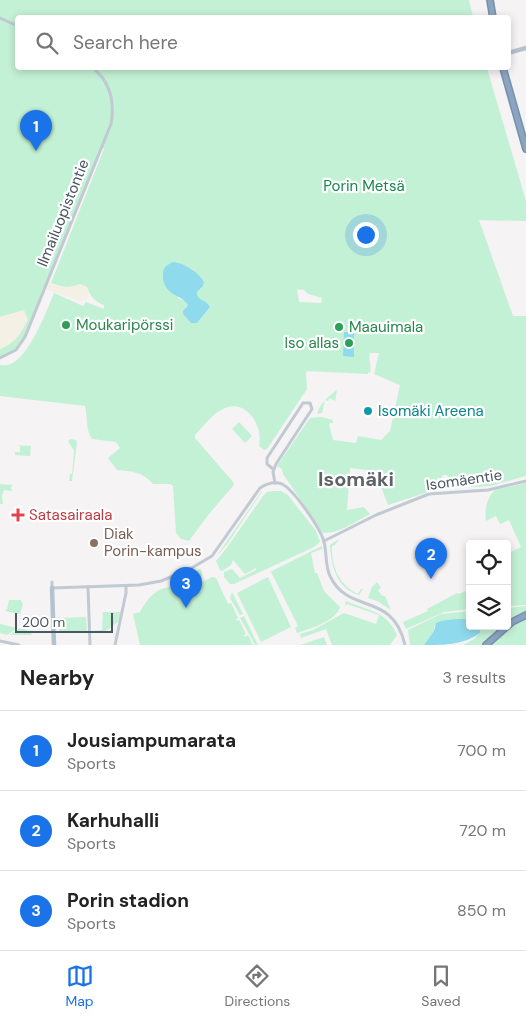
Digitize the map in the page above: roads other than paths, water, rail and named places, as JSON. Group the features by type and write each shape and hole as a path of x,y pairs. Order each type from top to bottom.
{"highway":[{"path":"490,0 492,15"},
{"path":"504,70 526,149"},
{"path":"486,645 512,622 526,615"}],"main road":[{"path":"511,52 526,48"},
{"path":"52,588 54,645"}],"street":[{"path":"0,18 15,25"},
{"name":"Ilmailuopistontie","path":"0,358 16,350 25,337 111,124 113,103 110,90 101,74 96,70"},
{"path":"273,469 267,464 267,458 302,403 310,403 312,409 273,469 274,483"},
{"name":"Isomäentie","path":"324,541 376,515 429,494 488,490 526,480"},
{"path":"52,582 52,588 126,586 161,581 207,559 221,544 260,488 274,483 282,484 293,493 318,528 324,541 330,575 339,589 356,600 375,606 389,614 397,624 405,645"},
{"path":"115,645 126,586"},
{"path":"88,587 90,645"},
{"path":"0,641 18,645"}],"water":[{"path":"173,262 190,269 199,275 204,282 197,295 209,304 210,307 197,323 191,323 183,314 188,305 185,301 166,287 164,270 167,265"},
{"name":"Iso allas","path":"344,332 354,332 354,357 343,356"},
{"path":"466,619 466,630 480,630 480,633 461,642 424,645 434,631 436,623"}],"place":[{"name":"Jousiampumarata","path":"36,151"},
{"name":"Moukaripörssi","path":"66,325"},
{"name":"Maauimala","path":"339,327"},
{"name":"Iso allas","path":"349,343"},
{"name":"Isomäki Areena","path":"368,411"},
{"name":"Satasairaala","path":"18,515"},
{"name":"Diak Porin-kampus","path":"94,543"},
{"name":"Karhuhalli","path":"431,579"},
{"name":"Porin stadion","path":"186,608"}],"district":[{"name":"Isomäki","path":"356,479"}],"park label":[{"name":"Porin Metsä","path":"364,186"}]}
